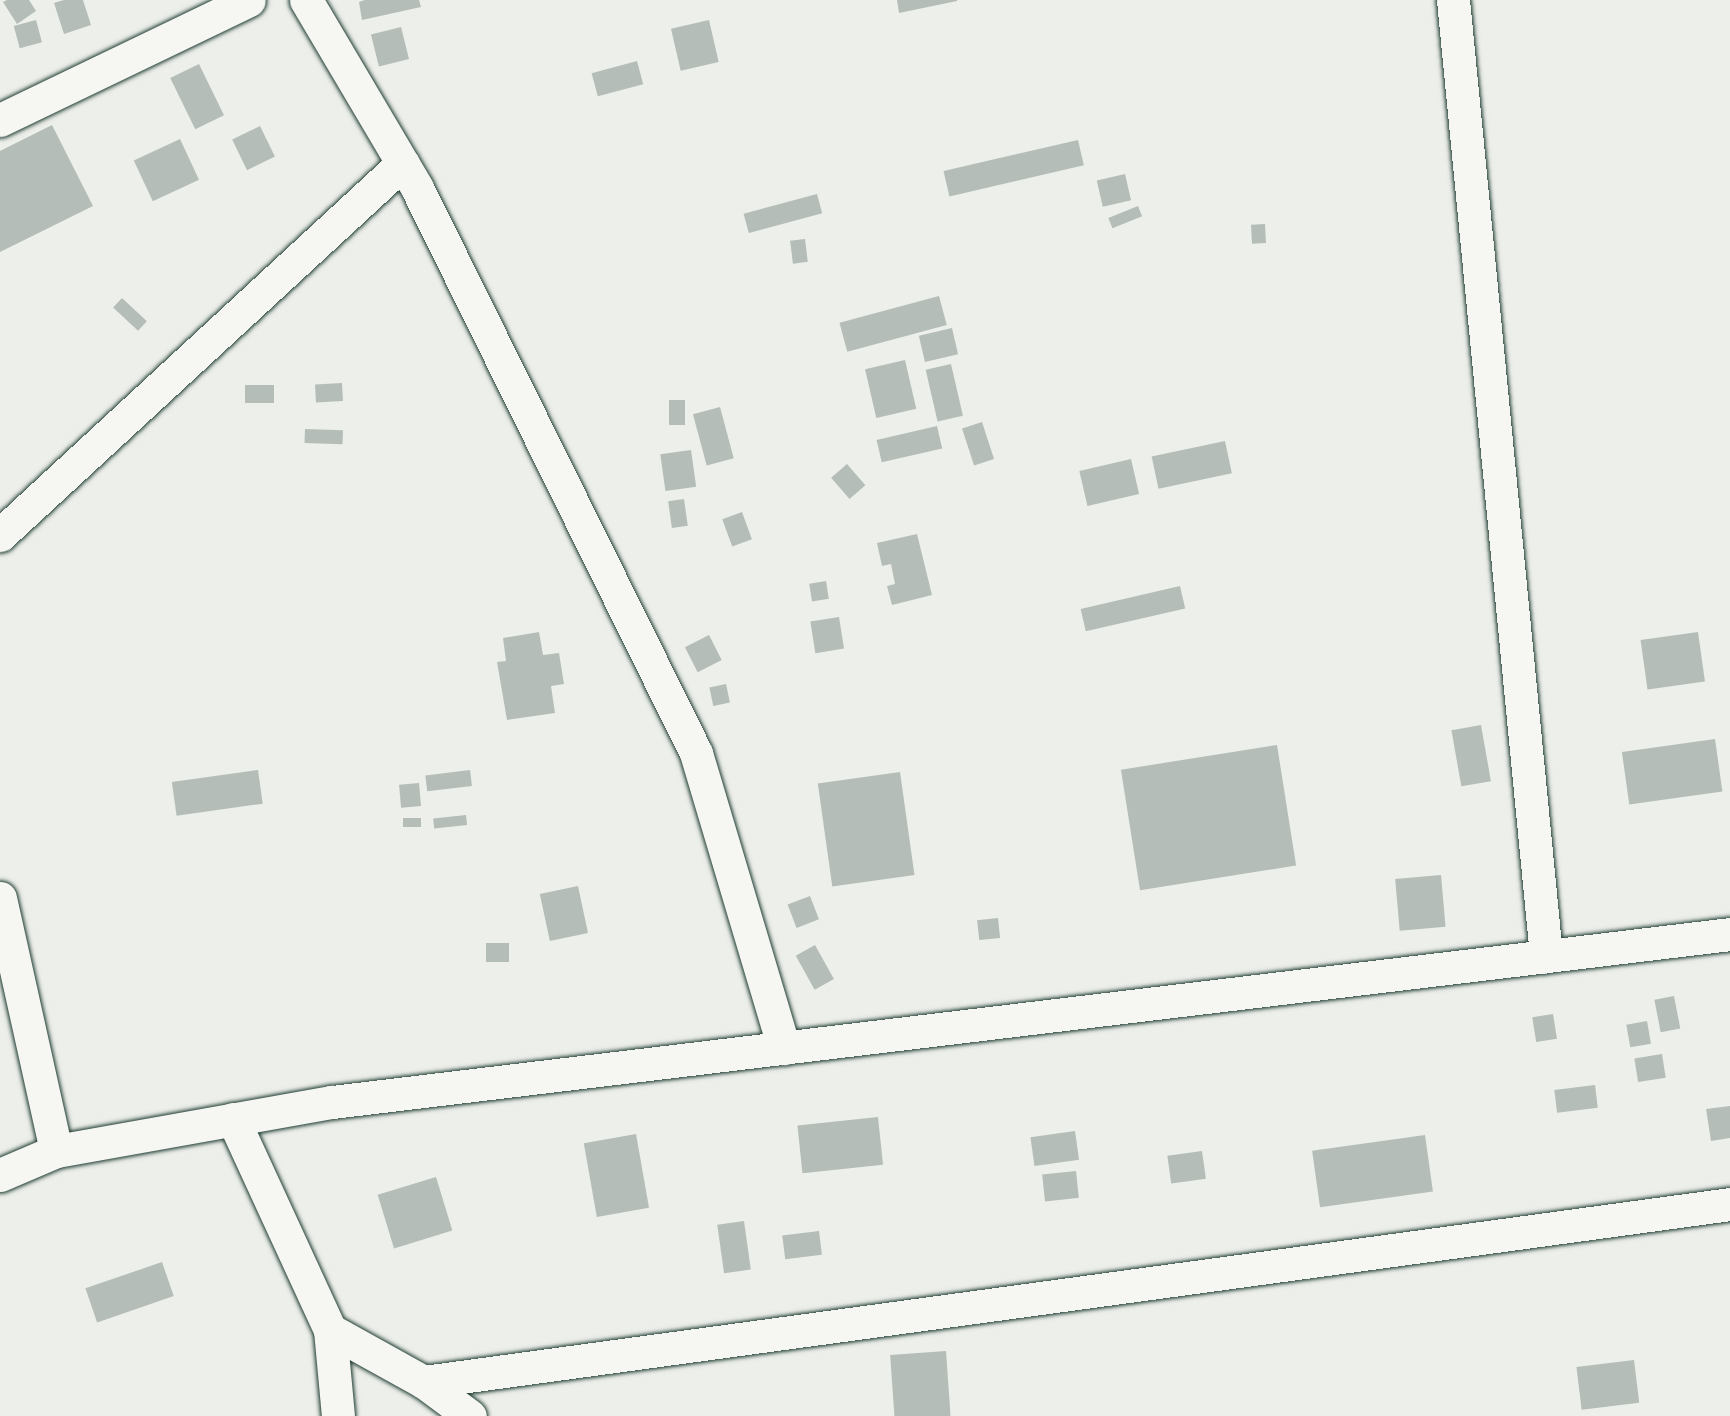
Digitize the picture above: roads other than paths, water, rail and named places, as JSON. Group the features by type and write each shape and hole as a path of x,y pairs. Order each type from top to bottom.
{"street":[{"path":"0,120 249,0"},
{"path":"306,0 417,188 696,753 784,1048"},
{"path":"1453,0 1546,956"},
{"path":"0,535 402,163"},
{"path":"0,898 56,1151"},
{"path":"0,1174 56,1151 332,1102 1730,934"},
{"path":"233,1119 330,1330 338,1416"},
{"path":"424,1382 1730,1204"},
{"path":"330,1330 424,1382 470,1416"}]}
